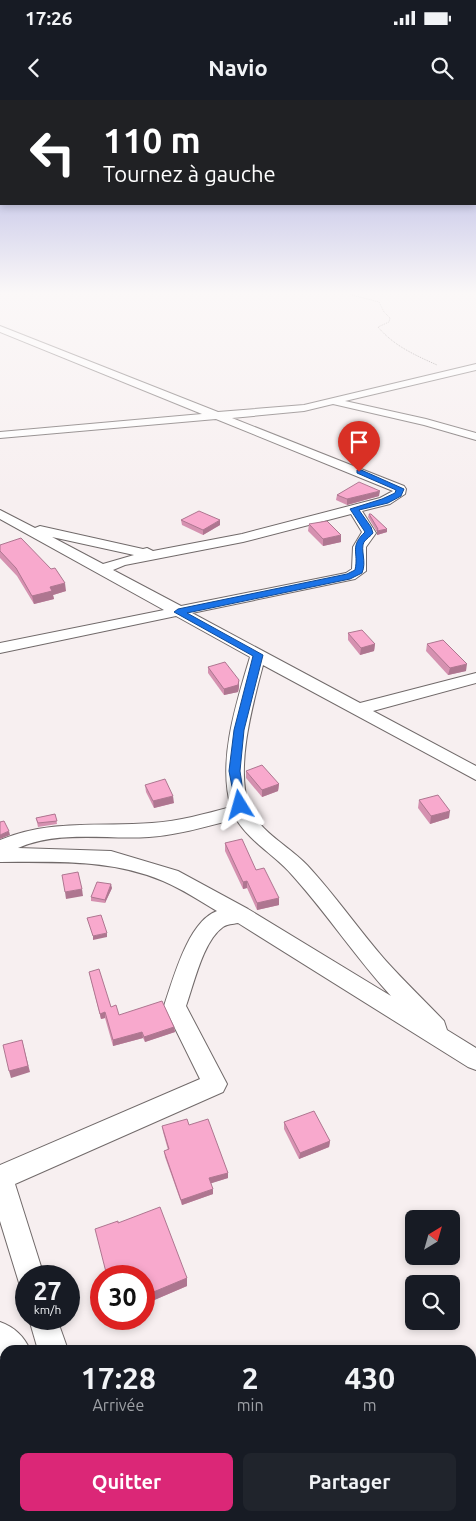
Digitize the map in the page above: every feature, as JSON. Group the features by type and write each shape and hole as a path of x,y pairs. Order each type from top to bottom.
{"street":[{"path":"81,361 400,489 399,494 385,501 243,538 121,562 101,570"},
{"path":"0,435 214,414 304,408 476,366"},
{"path":"333,402 426,422 476,437"},
{"path":"0,648 350,576 359,571 361,562 360,541 369,533 354,509"},
{"path":"0,514 476,774"},
{"path":"19,525 143,553 198,541 209,544"},
{"path":"258,655 238,738 235,771 242,811 255,832 282,853 309,878 373,960 454,1047"},
{"path":"359,709 476,678"},
{"path":"0,848 14,841 40,833 85,829 151,830 242,811"},
{"path":"0,855 61,855 111,858 171,876 241,915 476,1060"},
{"path":"27,1265 0,1178 215,1084 175,1006 199,942 214,921 227,916 241,915"},
{"path":"47,1330 51,1345"},
{"path":"0,1336 10,1345"}],"path":[{"path":"429,361 455,371"}],"building":[{"path":"359,482 380,491 347,499 337,495"},
{"path":"199,511 220,520 203,530 181,520"},
{"path":"369,514 387,529 377,531 378,529"},
{"path":"327,521 341,535 323,539 309,524"},
{"path":"21,538 51,569 55,568 65,583 50,587 52,591 32,596 16,568 0,551 0,545"},
{"path":"362,630 375,644 361,648 348,633"},
{"path":"443,640 467,664 450,668 427,644"},
{"path":"225,662 239,680 238,685 224,689 208,667"},
{"path":"262,765 279,784 262,790 246,771"},
{"path":"165,779 173,796 153,801 145,785"},
{"path":"438,795 450,811 431,816 419,800"},
{"path":"55,814 57,821 38,823 36,818"},
{"path":"4,821 9,831 0,835 0,822"},
{"path":"242,839 256,870 264,868 279,898 257,903 247,881 243,882 225,843"},
{"path":"78,872 82,889 65,892 62,875"},
{"path":"97,882 111,884 105,900 91,897"},
{"path":"101,915 107,933 93,936 87,918"},
{"path":"99,969 111,1007 116,1005 119,1015 162,1001 174,1027 144,1037 142,1032 113,1040 105,1012 100,1014 89,972"},
{"path":"22,1040 28,1066 9,1071 3,1045"},
{"path":"314,1111 330,1141 300,1153 284,1122"},
{"path":"187,1119 189,1125 208,1119 228,1173 209,1178 213,1189 181,1200 164,1151 169,1149 162,1126"},
{"path":"160,1207 187,1278 155,1291 155,1265 104,1265 95,1229 118,1221 118,1223"}],"route":[{"path":"240,805 235,771 239,730 258,655 178,612 350,576 359,571 361,562 360,541 369,533 354,509 385,501 399,494 400,489 359,472"}]}
